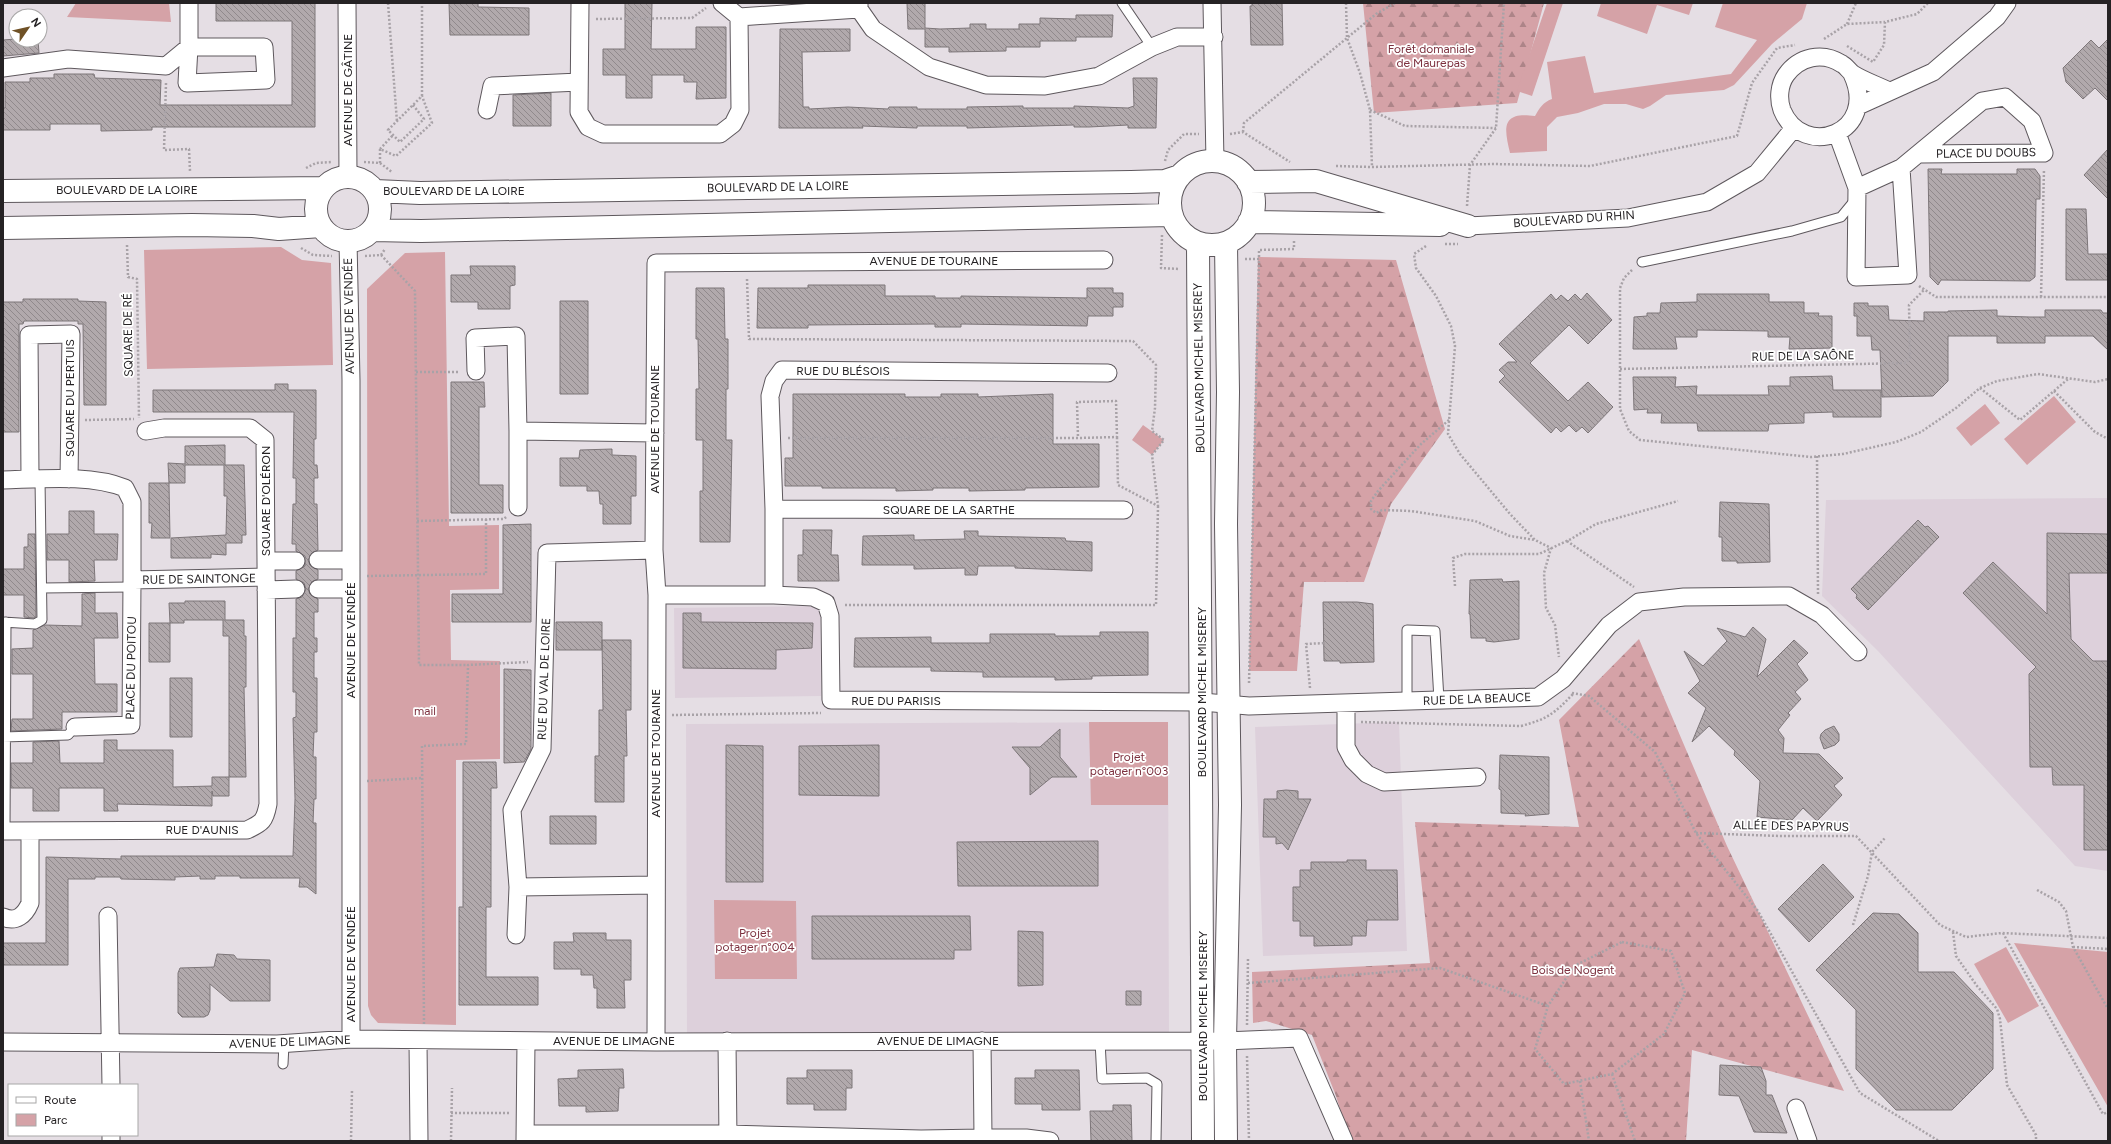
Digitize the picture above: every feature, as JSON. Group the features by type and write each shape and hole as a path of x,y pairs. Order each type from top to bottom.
{"street":[{"path":"187,83 189,47 188,3"},
{"name":"AVENUE DE GÂTINE","path":"347,3 348,176"},
{"path":"580,3 579,112 588,127 603,134 720,134 733,124 740,110 739,16"},
{"path":"1212,3 1214,37 1215,162"},
{"path":"1858,106 1933,72 1997,17 2007,3"},
{"path":"715,5 739,16 859,6 873,29 929,67 986,85 1045,86 1099,76 1152,47 1177,37 1214,37"},
{"path":"3,68 68,59 166,66 187,83 266,80 264,47 189,47 166,66"},
{"path":"1817,57 1830,58 1843,64 1852,74 1858,86 1860,100 1858,106 1856,113 1848,125 1837,133 1815,137 1794,128 1785,118 1780,105 1779,92 1784,79 1792,68 1803,60 1817,57"},
{"path":"1852,74 1889,91"},
{"path":"487,110 492,86 579,82"},
{"name":"PLACE DU DOUBS","path":"1857,193 1901,168 1920,154 1982,101 2005,97 2032,121 2044,153 1920,154"},
{"name":"BOULEVARD DU RHIN","path":"1249,222 1468,226 1628,218 1707,202 1757,173 1794,128"},
{"path":"1837,133 1857,193 1856,277 1908,275 1901,168"},
{"path":"1215,162 1227,164 1237,170 1248,182 1254,200 1253,211 1249,222 1226,252 1211,245 1198,243 1186,237 1177,227 1172,215 1170,201 1173,188 1172,170 1202,163 1215,162"},
{"name":"BOULEVARD DE LA LOIRE","path":"375,192 436,193 1130,182 1165,181 1172,170"},
{"path":"348,176 359,178 368,183 380,201 380,211 378,221 373,230 357,240 348,241 337,239 328,234 321,226 316,209 317,200 323,188 337,178 348,176"},
{"name":"BOULEVARD DU RHIN","path":"1248,182 1294,180 1316,181 1468,226"},
{"name":"BOULEVARD DE LA LOIRE","path":"3,191 323,188"},
{"path":"373,230 421,231 1172,215"},
{"path":"3,228 192,225 279,228 321,226"},
{"name":"AVENUE DE VENDÉE","path":"348,241 351,380 351,1039"},
{"name":"BOULEVARD MICHEL MISEREY","path":"1198,243 1202,702 1203,1141"},
{"name":"BOULEVARD MICHEL MISEREY","path":"1226,252 1228,392 1226,524 1230,805 1225,1041 1226,1141"},
{"name":"AVENUE DE TOURAINE","path":"656,1042 655,885 657,595 654,550 656,263 1104,260"},
{"name":"SQUARE DU PERTUIS","path":"35,479 29,336 71,334 69,479"},
{"path":"476,371 475,338 516,336 518,507"},
{"name":"RUE DU BLÉSOIS","path":"774,595 774,510 770,396 774,381 782,370 1108,373"},
{"name":"SQUARE D'OLÉRON","path":"142,425 164,428 250,428 266,440 266,576"},
{"path":"518,431 655,433"},
{"name":"RUE DE SAINTONGE","path":"3,480 69,479 111,482 125,488 132,502 132,583 266,576 296,561"},
{"name":"SQUARE DE LA SARTHE","path":"774,510 1124,510"},
{"name":"RUE DU VAL DE LOIRE","path":"516,935 518,887 512,810 542,749 547,553 654,550"},
{"path":"318,560 351,575"},
{"path":"318,589 351,575"},
{"name":"RUE DE SAINTONGE","path":"266,576 296,589"},
{"name":"RUE D'AUNIS","path":"4,831 247,830 259,824 266,817 268,804 266,576"},
{"name":"PLACE DU POITOU","path":"75,727 131,726 132,583"},
{"path":"657,595 774,595 814,597 826,603 830,616 831,700"},
{"name":"RUE DE LA BEAUCE","path":"1229,705 1538,697 1563,679 1609,625 1639,602 1684,597 1789,596 1818,612 1839,631 1858,652"},
{"name":"RUE DU PARISIS","path":"831,700 1202,702 1229,705"},
{"path":"1346,703 1346,747 1353,760 1367,774 1384,782 1477,777"},
{"path":"3,917 7,919 18,918 26,912 30,903 30,831"},
{"path":"518,887 655,885"},
{"path":"108,916 112,1044 111,1084"},
{"name":"AVENUE DE LIMAGNE","path":"3,1042 112,1044 284,1044 351,1039 422,1041 526,1040 656,1042 1225,1041 1299,1038 1344,1141"},
{"path":"526,1040 525,1137 873,1140 1026,1138 1050,1141"},
{"path":"419,1141 422,1041"},
{"path":"728,1041 728,1138"},
{"path":"982,1041 983,1138"},
{"path":"1796,1108 1808,1141"}],"lane":[{"path":"1122,3 1152,47"},
{"path":"1642,262 1784,233 1841,217 1857,193"},
{"path":"4,831 4,622 36,624 42,620 42,588 35,479"},
{"path":"42,588 132,583"},
{"path":"1407,701 1407,630 1435,631 1439,700"},
{"path":"4,737 68,735 75,727"},
{"path":"1100,1041 1102,1079 1147,1078 1156,1084 1156,1141"},
{"path":"283,1064 284,1044"}],"path":[{"path":"388,3 397,122"},
{"path":"380,149 396,156 432,123 422,96 422,3"},
{"path":"1346,3 1347,38 1360,74 1370,110 1372,167"},
{"path":"1243,132 1244,123 1376,14 1394,3"},
{"path":"1468,226 1467,192 1470,165 1496,128 1504,3"},
{"path":"1847,24 1856,3"},
{"path":"1816,41 1824,39 1847,24 1885,22 1917,14 1928,3"},
{"path":"580,20 624,18 692,18 715,5"},
{"path":"1844,45 1851,47 1873,62 1884,45 1885,22"},
{"path":"1824,39 1831,41"},
{"path":"1333,165 1372,167 1470,165 1590,166 1737,136 1752,83 1777,48 1801,44"},
{"path":"166,66 164,150 189,149 190,176"},
{"path":"413,105 424,118 400,142 388,130 397,122 413,105 422,96"},
{"path":"1370,110 1405,126 1496,128"},
{"path":"1172,170 1168,150 1184,134 1243,132 1294,164 1294,180"},
{"path":"380,163 380,149 393,135"},
{"path":"2041,297 2044,153"},
{"path":"1226,252 1259,259 1260,250 1294,249 1293,222"},
{"path":"1156,233 1162,233 1161,268 1198,268"},
{"name":"SQUARE DE RÉ","path":"127,242 128,277 137,279 142,425"},
{"path":"381,255 415,291 419,665 468,665 544,661"},
{"path":"1642,262 1624,278 1620,288 1620,409 1629,431 1640,440 1817,456 1843,454 1896,442 1921,432 1956,408 1980,388 1997,381 2038,374 2095,382 2108,379"},
{"path":"1908,275 1912,281 1936,297 2108,297"},
{"name":"RUE DE LA SAÔNE","path":"1620,369 1906,363 1910,358 1910,305 1925,290"},
{"path":"416,372 476,371"},
{"path":"1980,388 2020,420 2069,378"},
{"path":"2054,391 2095,432 2108,439"},
{"path":"771,438 1078,438 1117,437 1116,401 1077,402 1078,438"},
{"path":"71,420 142,425"},
{"path":"1450,420 1421,444 1378,491 1371,501 1371,509 1376,513 1382,510 1411,511 1475,521 1510,536 1535,540"},
{"path":"1817,456 1818,612"},
{"path":"1456,586 1453,558 1464,554 1538,554 1566,541 1596,524 1678,501"},
{"path":"826,603 853,606 1156,605 1158,506"},
{"path":"417,520 504,519 518,507"},
{"path":"351,575 486,574 486,519"},
{"path":"1566,541 1638,590"},
{"path":"1311,704 1306,644 1325,643"},
{"path":"422,1041 422,746 466,744 468,665"},
{"path":"1345,722 1521,726 1542,721 1556,712 1573,694"},
{"path":"656,716 831,713 831,700"},
{"path":"350,782 422,778"},
{"name":"ALLÉE DES PAPYRUS","path":"1696,833 1780,836 1856,836 1872,852 1891,875 1940,925 1966,937 2002,933 2072,935 2108,938"},
{"path":"1853,925 1872,852 1885,838"},
{"path":"2038,890 2059,902 2066,911 2072,935 2073,947 2108,1010"},
{"path":"1953,931 1956,956 1997,1009 2000,1019 2007,1085 2036,1135 2036,1141"},
{"path":"2002,933 2103,1114 2108,1112"},
{"path":"1622,942 1671,951 1685,993 1664,1034 1612,1074 1564,1084 1535,1049 1548,1006 1574,966 1622,942"},
{"path":"2073,947 2108,949"},
{"path":"1248,983 1440,968 1548,1006"},
{"path":"1612,1074 1635,1141"},
{"path":"1580,1081 1589,1141"},
{"path":"451,1141 452,1088"},
{"path":"351,1141 352,1090"},
{"path":"1860,1093 1939,1141"},
{"path":"451,1113 525,1112"}],"shaded area":[{"path":"2108,498 2108,871 2075,866 1878,651 1822,596 1826,500"},
{"path":"820,606 821,696 675,698 674,608"},
{"path":"1168,722 1169,1039 687,1040 686,724"},
{"path":"1399,722 1407,951 1263,956 1255,727"}],"green space":[{"path":"76,3 169,3 171,22 67,17"},
{"name":"Forêt domaniale de Maurepas","path":"1363,3 1544,3 1517,103 1374,113"},
{"path":"1547,3 1563,3 1532,96 1517,91"},
{"path":"1601,3 1693,3 1689,15 1657,5 1647,34 1597,16"},
{"path":"1723,3 1807,3 1802,19 1772,44 1734,85 1724,90 1666,95 1643,109 1626,104 1604,104 1578,113 1557,117 1547,127 1547,151 1510,153 1506,129 1511,119 1516,116 1524,115 1535,116 1544,104 1552,99 1547,62 1585,56 1594,93 1731,74 1757,40 1715,27"},
{"path":"281,247 302,260 331,263 333,365 147,369 144,250"},
{"name":"mail","path":"445,252 449,526 499,525 499,589 450,590 451,660 500,661 500,759 456,760 456,1025 378,1023 371,1015 368,1006 367,289 405,253"},
{"path":"1258,257 1396,260 1445,429 1391,504 1364,582 1304,582 1297,671 1249,671"},
{"path":"2054,396 2076,422 2027,465 2004,439"},
{"path":"1985,404 2000,423 1971,446 1956,428"},
{"path":"1143,425 1164,440 1152,455 1132,440"},
{"name":"Bois de Nogent","path":"1639,639 1727,846 1844,1091 1692,1050 1686,1141 1350,1141 1336,1096 1312,1035 1266,1021 1253,1023 1252,972 1430,963 1415,822 1579,827 1559,720"},
{"name":"Projet potager n°003","path":"1089,722 1168,722 1168,805 1091,805"},
{"name":"Projet potager n°004","path":"714,900 796,901 797,979 715,979"},
{"path":"2014,943 2108,952 2108,1107"},
{"path":"2006,947 2039,1006 2008,1023 1974,964"}],"building":[{"path":"216,3 315,3 315,127 152,127 152,130 101,131 101,124 50,124 50,130 3,130 5,82 30,82 30,78 54,78 54,74 94,74 95,78 161,80 160,105 292,105 292,21 216,21"},
{"path":"449,3 478,3 478,7 529,8 529,35 450,35"},
{"path":"625,3 652,3 651,49 696,49 696,27 726,27 726,98 696,99 697,82 684,82 684,75 652,75 652,98 626,98 626,75 603,75 603,49 625,49"},
{"path":"907,3 925,3 925,28 940,29 970,28 970,24 986,24 986,29 1019,29 1019,24 1040,24 1040,18 1076,19 1076,15 1113,15 1112,37 1076,37 1076,41 1040,41 1040,47 1006,47 1006,51 949,52 949,47 925,47 925,29 908,29"},
{"path":"1252,3 1282,3 1283,45 1251,45 1250,6 1252,6"},
{"path":"780,29 850,29 850,51 802,52 803,107 809,107 809,109 848,107 888,109 889,107 917,107 917,109 967,109 967,107 1023,106 1023,108 1074,108 1074,106 1128,108 1134,106 1133,78 1157,78 1156,128 1128,128 1128,125 1074,127 1074,125 967,128 967,126 917,126 917,128 862,126 863,128 779,128"},
{"path":"2108,39 2108,101 2095,88 2083,99 2066,82 2063,68 2091,40 2099,48"},
{"path":"3,40 8,40 8,48 39,48 39,53 3,56"},
{"path":"551,93 551,126 513,126 513,95"},
{"path":"2108,149 2108,199 2084,175"},
{"path":"1928,169 1942,169 1941,174 2017,174 2017,169 2035,169 2040,176 2040,199 2036,199 2035,277 2030,281 1941,280 1938,285 1930,277"},
{"path":"2066,209 2086,209 2088,254 2108,254 2108,280 2066,280"},
{"path":"470,266 515,266 515,285 510,286 510,309 478,309 478,302 451,302 451,275 471,275"},
{"path":"808,285 885,285 885,296 935,296 935,298 961,298 961,296 1087,298 1087,288 1113,288 1113,293 1123,293 1123,307 1113,307 1113,316 1088,316 1087,326 961,324 961,327 935,327 935,324 808,325 808,328 757,328 758,288 808,288"},
{"path":"696,288 724,288 725,339 728,339 726,440 732,440 730,542 700,542 700,491 703,491 703,440 696,440 696,389 699,389 698,339 696,339"},
{"path":"1587,293 1612,320 1588,344 1569,325 1530,363 1568,401 1588,382 1613,407 1588,433 1582,427 1576,432 1569,425 1561,432 1556,427 1551,433 1499,382 1505,376 1499,370 1508,362 1517,362 1499,344 1551,294 1556,300 1561,295 1568,301 1575,294 1581,300"},
{"path":"1697,294 1769,294 1769,302 1804,302 1804,313 1819,313 1818,316 1832,316 1832,348 1789,349 1790,337 1768,337 1768,331 1697,330 1697,337 1675,337 1677,349 1633,349 1634,317 1647,316 1647,313 1660,313 1661,303 1697,302"},
{"path":"23,299 78,299 78,301 106,302 106,405 84,405 83,324 78,324 78,321 24,321 23,324 19,324 19,432 3,432 3,302 23,302"},
{"path":"560,301 588,301 588,394 560,394"},
{"path":"1854,303 1868,303 1868,306 1888,306 1889,320 1924,321 1924,312 1997,310 1997,316 2045,317 2045,310 2101,310 2103,313 2108,313 2108,350 2093,336 2045,336 2045,343 1997,343 1997,336 1948,336 1948,381 1933,396 1882,397 1880,350 1872,350 1871,336 1857,336 1857,316 1854,316"},
{"path":"1832,376 1833,390 1881,390 1881,417 1833,417 1833,412 1804,413 1804,423 1769,424 1768,431 1698,431 1697,423 1661,423 1662,413 1647,413 1648,409 1634,410 1633,377 1676,377 1675,387 1697,386 1696,395 1769,395 1768,386 1790,386 1790,377"},
{"path":"451,382 484,382 485,407 479,407 479,485 503,485 503,513 451,513"},
{"path":"275,384 288,384 288,390 316,390 316,439 314,439 314,465 317,465 318,478 314,478 314,504 317,504 318,550 313,552 308,560 310,565 318,570 318,579 313,581 308,589 310,594 318,599 318,612 314,612 314,638 317,638 317,652 314,652 314,678 317,678 317,732 314,732 313,757 316,757 316,799 314,799 313,823 316,823 316,894 307,887 299,887 300,878 240,878 240,876 215,876 215,879 200,879 200,876 175,877 175,880 121,879 120,877 68,879 68,965 3,965 3,943 46,943 46,857 121,859 121,856 293,856 295,799 293,718 296,717 296,692 293,692 293,638 296,638 296,599 302,597 306,589 304,583 296,579 296,571 305,566 305,556 296,551 296,544 292,544 293,504 296,504 296,478 293,478 294,412 153,412 153,390 275,390"},
{"path":"793,394 905,394 905,397 941,397 941,394 978,394 978,397 1053,394 1053,444 1099,444 1099,487 1025,488 1025,490 969,491 969,488 933,488 933,490 896,491 896,488 822,488 822,486 785,486 785,458 793,458"},
{"path":"225,445 225,465 244,465 246,535 242,535 242,543 226,543 226,555 211,554 211,558 171,558 171,538 226,535 227,496 224,496 224,465 185,465 185,483 169,483 168,463 185,464 185,446"},
{"path":"612,449 612,455 636,456 636,496 631,496 631,524 603,524 603,504 600,504 599,491 587,491 587,486 560,486 560,458 579,458 580,450"},
{"path":"149,483 169,483 170,538 151,538 152,523 149,523"},
{"path":"1720,502 1769,504 1770,562 1737,563 1737,561 1722,561 1722,537 1719,537"},
{"path":"69,511 94,511 94,534 118,534 117,560 94,560 95,581 69,582 69,560 47,560 47,534 69,534"},
{"path":"1918,520 1925,527 1928,526 1939,537 1868,610 1856,598 1857,595 1851,589"},
{"path":"531,524 531,622 452,622 452,594 503,594 503,525"},
{"path":"803,530 832,530 831,555 838,555 839,581 798,581 798,555 803,555"},
{"path":"964,531 978,531 978,536 1065,538 1066,541 1092,542 1092,571 1015,568 1015,566 978,566 977,575 965,575 965,568 914,569 914,565 862,565 863,536 914,535 914,540 965,539"},
{"path":"2047,533 2108,534 2108,573 2069,573 2071,639 2093,661 2108,661 2108,850 2084,850 2084,785 2053,785 2052,767 2030,767 2029,674 2036,667 1963,593 1993,562 2047,614"},
{"path":"28,534 35,534 36,617 34,618 24,617 24,595 3,595 3,569 24,569 24,547 28,547"},
{"path":"1502,579 1503,582 1519,581 1519,639 1494,642 1486,641 1486,638 1471,638 1469,614 1470,580"},
{"path":"95,593 95,613 117,613 118,638 94,638 95,684 117,684 117,712 62,712 62,729 11,731 12,719 33,719 33,674 12,674 12,649 33,648 33,630 45,625 82,626 82,594"},
{"path":"185,601 225,601 225,620 244,620 244,636 246,636 246,687 244,687 246,777 229,777 229,636 223,636 223,620 184,620 184,623 170,623 169,603 185,603"},
{"path":"1323,602 1357,602 1373,604 1374,662 1340,663 1340,661 1324,661"},
{"path":"683,613 701,613 701,622 813,623 812,648 776,650 776,669 683,668"},
{"path":"556,622 602,622 602,650 556,650"},
{"path":"149,623 170,623 170,662 149,662"},
{"path":"1753,627 1766,639 1757,677 1794,640 1808,653 1797,664 1808,680 1795,692 1801,699 1788,713 1790,715 1778,730 1784,738 1783,753 1819,754 1843,778 1834,786 1842,795 1817,821 1803,808 1792,820 1757,817 1760,781 1734,755 1735,751 1709,726 1692,742 1706,708 1688,693 1700,681 1684,651 1703,666 1727,641 1717,628 1745,637"},
{"path":"1100,632 1148,632 1148,675 1092,676 1092,679 1055,680 1055,677 983,677 983,672 931,671 931,667 854,667 855,638 931,637 931,643 990,643 990,634 1100,636"},
{"path":"602,640 631,640 631,710 626,710 627,756 624,756 624,802 595,802 595,756 599,756 599,710 603,710"},
{"path":"504,669 531,670 531,749 524,762 504,763"},
{"path":"170,678 192,678 192,737 170,737"},
{"path":"1834,726 1839,734 1839,741 1835,745 1824,749 1820,738 1821,734 1825,730"},
{"path":"1060,729 1060,757 1077,777 1052,777 1030,795 1030,768 1012,747 1040,747"},
{"path":"104,740 117,740 117,750 173,750 173,787 212,786 212,777 229,777 229,796 213,796 212,791 212,806 117,804 118,811 104,811 104,788 59,788 59,811 33,811 33,788 11,788 11,763 33,763 33,742 59,741 60,763 104,763"},
{"path":"726,745 763,746 763,882 726,882"},
{"path":"879,745 879,796 799,795 799,746"},
{"path":"1500,755 1549,757 1549,814 1525,816 1526,814 1501,813 1501,790 1499,789"},
{"path":"463,762 496,762 497,788 491,788 491,907 486,907 486,977 538,977 538,1005 459,1005 459,907 463,907"},
{"path":"1277,791 1298,791 1298,799 1311,799 1288,850 1282,843 1276,844 1276,837 1263,837 1264,799 1277,799"},
{"path":"550,816 596,816 596,844 550,844"},
{"path":"1098,841 1098,886 958,886 957,842"},
{"path":"1347,860 1366,860 1366,870 1397,870 1398,920 1367,920 1366,936 1352,936 1352,945 1314,946 1314,936 1300,936 1300,921 1293,921 1293,887 1300,887 1300,870 1311,870 1311,862 1347,862"},
{"path":"1823,864 1854,897 1809,942 1778,909"},
{"path":"1873,913 1899,914 1918,933 1918,972 1954,972 1993,1013 1993,1069 1952,1110 1896,1110 1856,1069 1856,1010 1816,970"},
{"path":"812,916 970,916 971,950 954,950 954,959 812,959"},
{"path":"1018,931 1043,932 1043,985 1018,986"},
{"path":"573,933 606,933 606,940 631,940 631,980 624,980 625,1008 597,1008 597,988 594,988 593,975 581,975 581,969 554,969 554,942 574,942"},
{"path":"217,954 234,955 237,959 270,960 270,1001 230,1001 210,984 210,1010 208,1015 204,1017 182,1017 178,1013 178,973 180,968 214,967"},
{"path":"1126,991 1141,991 1141,1005 1126,1005"},
{"path":"1720,1065 1761,1067 1766,1081 1766,1095 1772,1095 1787,1133 1754,1132 1739,1096 1719,1095"},
{"path":"623,1069 624,1088 619,1088 618,1111 586,1112 586,1106 559,1106 558,1079 578,1078 578,1070"},
{"path":"807,1070 852,1070 852,1088 846,1088 846,1110 814,1110 814,1104 787,1104 787,1078 807,1078"},
{"path":"1035,1070 1079,1070 1080,1110 1042,1110 1042,1104 1015,1104 1015,1078 1035,1078"},
{"path":"1113,1105 1131,1105 1132,1141 1091,1141 1090,1111 1113,1111"}]}
